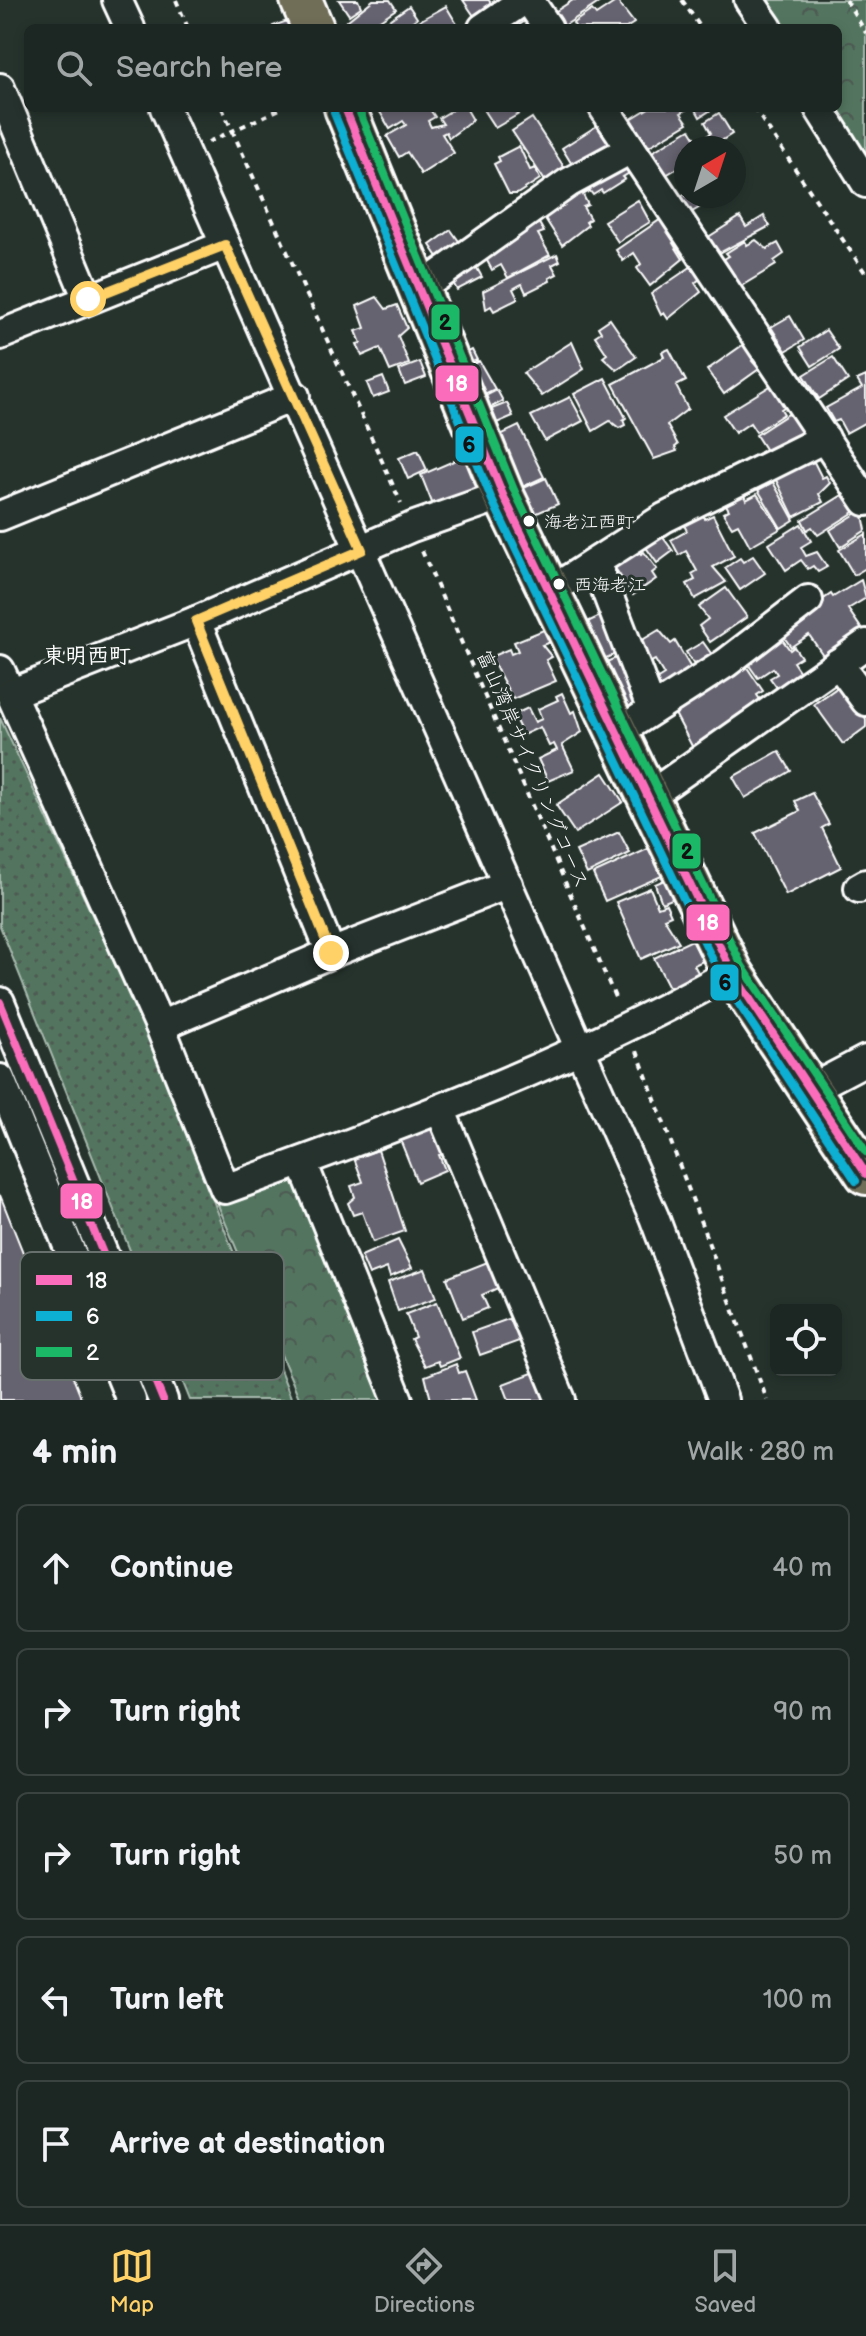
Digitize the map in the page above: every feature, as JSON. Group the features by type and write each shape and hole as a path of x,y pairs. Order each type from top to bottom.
{"highway":[{"path":"301,0 311,24"},
{"path":"347,112 503,495 732,972 866,1174"}],"street":[{"path":"117,0 128,24"},
{"path":"489,24 526,0 545,24"},
{"path":"749,0 765,24"},
{"path":"0,88 88,299"},
{"path":"167,112 295,396 374,544 508,884 606,1035 654,1217 717,1398"},
{"path":"607,112 866,501"},
{"path":"822,112 866,183"},
{"path":"418,290 568,183 631,149"},
{"path":"0,335 225,245"},
{"path":"0,516 295,396"},
{"path":"549,592 664,518 758,475 825,438"},
{"path":"503,495 374,544 196,621 6,682 160,1026 225,1189 440,1109 669,1007 732,972"},
{"path":"596,564 652,710"},
{"path":"617,733 726,663 808,600"},
{"path":"196,621 331,953"},
{"path":"648,797 866,644"},
{"path":"838,663 866,701"},
{"path":"160,1026 331,953 508,884"},
{"path":"0,1002 102,1252"},
{"path":"809,1090 866,1060"},
{"path":"0,1079 71,1252"},
{"path":"440,1109 561,1400"},
{"path":"302,1162 398,1400"},
{"path":"123,1380 131,1400"},
{"path":"155,1380 163,1400"}],"path":[{"path":"176,0 186,24"},
{"path":"682,0 698,24"},
{"path":"846,0 866,33"},
{"path":"224,112 407,517"},
{"path":"212,141 274,112"},
{"path":"757,112 866,274"},
{"name":"富山湾岸サイクリングコース","path":"417,540 606,1035 767,1400"}],"green space":[{"path":"750,0 866,0 866,184 821,112 842,112 842,24 765,24"},
{"path":"0,718 145,1028 234,1252 131,1252 0,926"},
{"path":"290,1178 301,1182 387,1400 300,1400 284,1362 284,1252 238,1252 218,1205"},
{"path":"182,1380 284,1380 292,1400 190,1400"}],"building":[{"path":"339,0 358,0 361,7 349,15"},
{"path":"373,0 390,0 396,9 380,20 383,24 343,24"},
{"path":"463,0 489,0 491,4 497,0 515,0 490,16 485,9 474,16"},
{"path":"573,0 603,0 567,24 558,24 550,15"},
{"path":"617,1 634,23 573,23 592,10 596,15"},
{"path":"409,6 417,18 409,24 386,22"},
{"path":"446,6 457,24 413,24"},
{"path":"521,9 528,19 521,24 500,24"},
{"path":"380,112 432,112 435,117 428,121 431,127 443,124 439,118 449,112 468,112 473,120 449,138 446,132 442,134 454,153 421,174 407,152 399,157 387,136 406,125 403,121 390,129"},
{"path":"485,112 519,114 495,128"},
{"path":"642,112 683,112 688,123 641,151 633,137 639,133 631,119"},
{"path":"719,113 732,134 707,136 711,133 705,122"},
{"path":"532,118 568,173 551,190 512,131"},
{"path":"598,125 604,134 608,132 619,150 576,171 562,148"},
{"path":"690,129 694,136 678,136"},
{"path":"674,139 674,170 661,178 647,155"},
{"path":"519,146 530,170 535,168 540,179 517,194 509,194 494,164 500,161 498,157"},
{"path":"626,158 634,170 603,193 601,190 593,195 590,191 583,195 588,205 583,207 590,219 586,222 588,225 562,245 539,209"},
{"path":"638,200 650,222 618,242 604,221"},
{"path":"683,208 699,208 687,215"},
{"path":"535,216 544,232 538,234 550,255 508,278 501,265 492,270 485,257"},
{"path":"764,216 770,226 712,257 702,241 740,217 746,227"},
{"path":"664,217 679,239 673,243 683,259 650,286 637,268 641,264 634,253 623,261 616,250"},
{"path":"451,230 466,251 445,267 430,245"},
{"path":"756,240 767,249 778,243 784,254 774,261 776,265 738,288 727,275 732,272 724,259 729,256 726,253 745,241 747,245"},
{"path":"557,254 560,261 552,265 557,274 549,278 550,281 526,293 522,284 513,289 518,299 494,311 491,306 486,309 483,291"},
{"path":"473,261 482,277 457,290 450,277"},
{"path":"692,266 701,278 695,283 701,292 668,319 664,313 661,315 651,294"},
{"path":"377,297 386,309 397,305 407,328 398,336 409,364 390,371 380,348 362,356 357,344 361,343 356,331 365,328 357,306"},
{"path":"790,316 804,340 786,351 771,327"},
{"path":"610,319 636,357 617,370 603,357 607,354 595,336 601,332 598,327"},
{"path":"826,330 839,349 812,366 800,347"},
{"path":"572,342 584,369 542,396 523,373"},
{"path":"747,342 758,357 752,361 759,369 724,394 707,370"},
{"path":"669,349 686,381 676,386 688,409 667,425 678,445 675,447 677,451 654,459 613,384 664,357 662,352"},
{"path":"472,350 477,360 463,366 459,356"},
{"path":"833,357 848,380 819,399 804,375"},
{"path":"479,361 495,389 478,397 464,368"},
{"path":"420,362 426,377 405,385 399,370"},
{"path":"866,376 866,422 846,433 839,420 834,422 826,408 862,388 857,380"},
{"path":"383,377 389,392 373,398 367,383"},
{"path":"605,378 626,418 623,420 625,425 619,428 610,421 593,431 574,394"},
{"path":"772,385 789,404 781,409 784,414 756,432 750,423 735,433 723,415"},
{"path":"497,390 503,401 484,411 479,399"},
{"path":"570,397 583,421 545,441 531,416"},
{"path":"507,403 513,416 490,426 484,412"},
{"path":"793,411 807,436 765,460 760,452 765,449 756,435"},
{"path":"519,426 544,477 516,490 494,438"},
{"path":"418,450 427,470 408,479 399,458"},
{"path":"465,456 480,489 433,505 421,475"},
{"path":"806,458 809,464 814,462 822,478 826,476 830,483 819,494 823,502 794,517 774,476"},
{"path":"546,478 558,504 528,517 517,491"},
{"path":"773,482 794,520 781,528 758,490"},
{"path":"849,491 859,509 818,535 812,527 807,530 802,520"},
{"path":"743,493 746,500 757,494 780,529 750,546 738,524 732,527 723,513 729,510 725,503"},
{"path":"862,510 866,530 840,547 830,530"},
{"path":"701,511 705,519 713,515 734,556 713,567 726,582 695,599 687,584 695,580 692,574 697,571 686,551 679,555 671,540 687,531 682,521"},
{"path":"801,524 811,541 801,547 806,556 817,552 827,567 818,572 813,566 808,569 801,560 786,570 769,544"},
{"path":"659,532 673,551 657,563 643,543"},
{"path":"866,534 866,568 854,575 839,550"},
{"path":"639,551 641,554 644,552 657,569 652,573 656,579 633,595 615,568"},
{"path":"753,556 765,573 740,590 725,568 740,558 743,562"},
{"path":"861,580 866,598 848,609 865,634 825,658 809,635 791,647 779,630 831,594 833,597"},
{"path":"726,588 747,617 710,642 699,626 708,619 699,607"},
{"path":"602,615 620,652 597,662 579,626"},
{"path":"546,629 551,642 542,645 552,657 546,660 556,681 513,699 490,657 509,649 511,654 518,651 514,642"},
{"path":"659,630 671,644 675,641 695,675 664,695 656,680 664,675 655,660 649,663 634,645"},
{"path":"776,631 790,650 794,647 801,657 793,662 806,681 784,697 770,678 777,674 773,668 758,678 743,657"},
{"path":"703,642 715,659 697,670 686,652"},
{"path":"620,656 646,708 627,717 602,664"},
{"path":"744,663 763,691 757,695 763,704 694,750 673,710"},
{"path":"841,685 866,719 866,727 843,744 814,704"},
{"path":"562,693 571,713 575,711 582,732 562,745 574,770 548,781 538,759 557,750 554,744 549,746 540,727 523,735 513,715 528,708 535,722 542,719 538,709 558,700 556,696"},
{"path":"779,751 791,771 745,798 733,777"},
{"path":"604,773 623,802 575,833 556,805"},
{"path":"812,793 829,824 822,828 841,867 786,895 755,833 800,811 795,801"},
{"path":"619,832 630,853 587,874 576,851"},
{"path":"652,847 664,875 605,901 593,874"},
{"path":"669,878 677,897 662,903 655,884"},
{"path":"650,888 658,907 666,904 671,915 664,918 679,942 641,959 616,902"},
{"path":"692,940 703,961 694,965 700,976 671,991 654,958"},
{"path":"421,1128 422,1132 431,1129 434,1136 439,1134 443,1154 439,1155 445,1170 417,1182 399,1137"},
{"path":"378,1150 405,1231 373,1242 362,1212 353,1215 348,1203 355,1197 351,1186 363,1182 354,1158"},
{"path":"0,1195 23,1252 20,1252 20,1380 74,1380 82,1400 0,1400"},
{"path":"398,1240 412,1268 390,1277 387,1268 369,1275 361,1256"},
{"path":"490,1261 500,1287 482,1295 488,1308 463,1318 447,1278"},
{"path":"425,1269 436,1298 398,1311 388,1282"},
{"path":"437,1302 460,1358 440,1366 438,1361 425,1366 411,1339 415,1337 406,1314"},
{"path":"514,1317 522,1340 480,1355 472,1332"},
{"path":"456,1364 459,1373 465,1371 476,1400 431,1400 425,1376"},
{"path":"535,1372 546,1400 509,1400 503,1384"}],"transit line":[{"name":"18","path":"347,112 503,495 732,972 866,1174"},
{"name":"2","path":"360,112 514,490 742,966 866,1152"},
{"name":"6","path":"334,113 492,500 721,977 856,1181"},
{"name":"18","path":"0,1002 102,1252"},
{"name":"18","path":"155,1380 163,1400"}],"place":[{"name":"海老江西町","path":"529,521"},
{"name":"西海老江","path":"559,584"}],"district":[{"name":"東明西町","path":"87,655"}],"route":[{"path":"88,299 225,245 362,550 196,621 331,953"}]}
